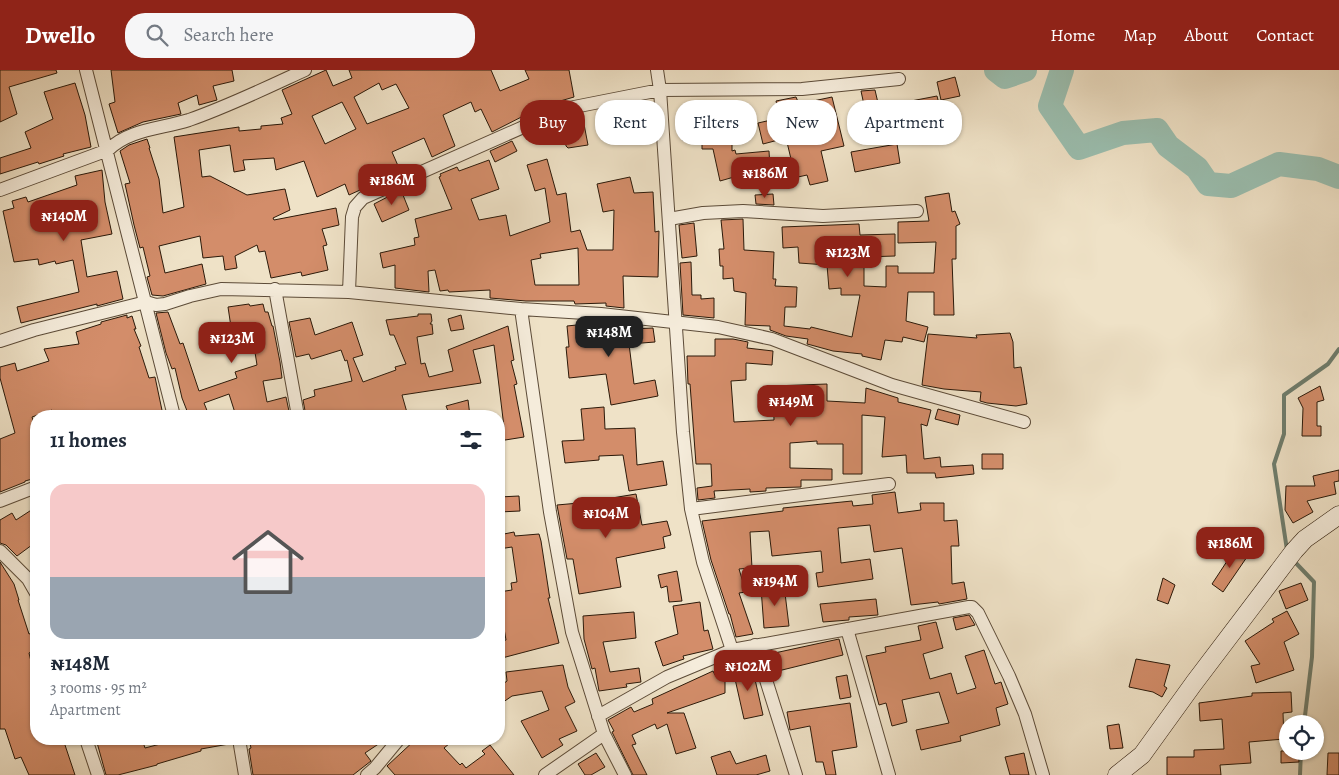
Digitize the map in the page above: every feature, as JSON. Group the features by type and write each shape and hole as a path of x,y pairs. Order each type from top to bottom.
{"street":[{"path":"86,70 108,150 173,410"},
{"path":"0,190 108,150 116,142 126,137 186,120 242,100 305,70"},
{"path":"657,70 660,90 683,432 691,509 703,562 732,650"},
{"path":"349,292 352,217 355,207 364,198 564,109 660,90 802,88 899,79"},
{"path":"669,219 703,213 743,211 823,216 917,211"},
{"path":"0,341 34,330 146,302 156,305 166,304 221,289 349,292 718,326 772,339 892,385 1024,422"},
{"path":"275,289 297,410"},
{"path":"522,309 550,512 570,623 604,734 625,775"},
{"path":"691,509 889,484"},
{"path":"0,501 30,490"},
{"path":"1117,775 1142,755 1299,545 1339,515"},
{"path":"0,550 30,583"},
{"path":"598,716 667,677 732,650 972,607 975,609 1025,714 1043,775"},
{"path":"847,629 889,775"},
{"path":"755,645 796,775"},
{"path":"545,775 604,734"},
{"path":"88,745 98,775"},
{"path":"240,745 245,775"},
{"path":"375,773 395,745"}],"building":[{"path":"0,70 56,70 57,73 9,87 17,114 0,122"},
{"path":"111,70 232,70 234,81 213,86 217,100 199,105 197,95 178,103 181,114 143,122 118,133 109,104 115,102"},
{"path":"326,70 333,86 352,78 349,70 491,70 500,91 529,79 525,70 569,70 574,97 564,100 520,100 520,118 492,132 481,109 475,112 471,102 443,115 455,146 432,157 424,138 392,152 399,168 368,183 369,186 349,195 345,184 317,197 304,161 276,170 274,158 243,160 245,170 234,172 230,145 199,150 202,177 210,176 247,195 285,189 290,210 273,218 274,220 336,208 339,225 322,229 327,245 323,246 328,270 302,276 301,272 271,278 265,251 259,252 257,245 235,256 237,268 225,270 223,256 203,258 200,236 159,246 165,273 202,264 206,284 163,296 152,295 147,277 150,276 143,247 140,248 125,184 130,183 120,151 129,145 147,139 159,179 163,213 184,207 174,137 239,127 239,131 261,129 261,126 283,124 281,118 292,114 282,90","holes":["379,83 382,90 396,84 409,108 367,124 354,97","342,102 356,129 325,144 312,116"]},
{"path":"955,77 960,96 941,100 937,82"},
{"path":"75,83 85,115 91,147 63,154 64,156 39,164 38,162 0,174 0,158 31,148 25,132 53,119 44,92"},
{"path":"875,90 877,100 863,100 861,91"},
{"path":"937,96 938,100 916,100"},
{"path":"796,97 797,100 781,100"},
{"path":"832,97 833,100 818,100"},
{"path":"837,117 844,146 821,151 828,181 810,185 807,175 780,181 776,163 791,159 788,145 837,145"},
{"path":"767,121 767,143 763,144 758,123"},
{"path":"585,129 588,145 568,148 566,146 585,145"},
{"path":"512,141 517,151 495,162 490,151"},
{"path":"702,145 732,145 732,151 735,150 736,154 769,151 770,168 739,171 741,175 720,181 713,149 702,149"},
{"path":"897,145 900,163 855,172 851,152"},
{"path":"547,159 557,195 566,193 571,232 580,230 587,250 613,250 614,210 603,212 597,184 630,177 634,193 653,192 655,232 659,231 658,277 623,276 624,308 606,306 606,303 575,304 574,301 526,301 490,298 490,290 440,291 435,270 428,271 429,292 395,288 395,265 383,268 380,253 415,245 414,238 419,237 415,219 452,209 439,177 441,176 440,174 457,167 459,171 489,160 499,189 471,199 479,220 506,215 510,236 550,222 545,188 535,191 527,165","holes":["578,248 579,285 535,285 531,260 541,258 540,254"]},
{"path":"102,170 105,202 112,234 81,240 87,277 117,271 123,299 21,323 17,307 79,292 73,260 56,264 55,261 39,265 38,259 14,262 3,211 14,208 12,201 26,197 28,202 77,185 75,176"},
{"path":"401,190 409,210 382,222 374,204"},
{"path":"949,193 952,212 955,211 960,224 956,226 956,259 952,259 954,315 934,315 934,292 908,292 906,321 928,327 924,342 903,337 902,342 885,340 881,360 862,356 862,354 833,351 807,344 808,339 786,336 770,330 770,326 745,325 746,293 734,291 733,278 723,279 723,266 720,266 719,249 724,249 721,220 743,219 744,250 774,252 773,279 776,279 775,286 797,287 796,307 785,307 784,326 810,329 811,327 852,337 860,295 841,295 841,288 829,289 827,265 799,263 798,247 783,248 782,227 859,224 860,235 895,234 895,256 864,257 864,286 886,287 886,266 898,266 898,273 934,273 936,242 898,243 898,222 929,221 925,197"},
{"path":"773,194 774,205 756,204 755,195"},
{"path":"694,223 697,256 682,258 679,225"},
{"path":"691,262 692,295 701,295 701,299 714,298 714,318 683,315 680,263"},
{"path":"263,304 265,312 268,312 273,326 282,378 263,381 267,402 286,397 289,410 234,410 229,394 204,403 207,410 187,410 175,368 172,369 166,353 156,313 168,312 180,344 183,343 199,391 237,378 235,372 257,365 254,346 229,351 228,347 210,352 205,334 231,327 228,307"},
{"path":"418,314 431,314 432,321 430,324 432,324 433,334 417,337 421,364 425,363 429,377 453,371 448,350 508,326 514,360 511,361 517,384 514,385 524,437 505,440 505,410 502,410 494,345 473,350 481,383 402,395 406,410 305,410 303,400 315,396 314,390 352,381 347,360 345,361 341,350 312,359 309,354 296,357 289,322 310,318 315,335 352,322 363,355 353,358 363,382 396,370 395,367 406,364 394,335 390,335 386,320 418,316"},
{"path":"127,315 127,318 132,316 136,329 134,329 141,346 139,347 149,378 155,377 162,410 30,410 30,480 0,492 0,439 15,433 0,378 0,367 15,363 17,371 49,361 44,349 79,344 76,332 101,324 101,322"},
{"path":"461,315 464,329 451,331 448,319"},
{"path":"596,323 630,325 630,329 653,328 655,342 629,344 634,384 655,380 658,396 611,405 606,374 569,378 566,347 569,347 567,326"},
{"path":"1010,333 1013,342 1014,368 1021,367 1027,404 1016,406 987,403 980,401 981,392 922,385 928,334 977,338 976,335"},
{"path":"715,339 733,339 748,342 747,348 773,351 772,365 746,363 746,380 731,381 734,422 774,420 773,386 827,384 827,401 865,403 866,388 898,398 898,402 931,410 927,426 921,424 924,459 940,457 941,467 973,465 974,474 936,478 935,473 907,473 906,455 882,457 885,417 862,415 862,474 843,474 843,444 817,444 817,441 790,443 790,468 832,469 832,480 801,480 801,487 766,488 766,491 750,492 750,489 714,491 715,498 698,500 697,488 712,486 711,464 696,464 687,356 715,356"},
{"path":"1320,386 1324,400 1317,402 1317,426 1321,426 1321,436 1302,436 1303,408 1298,398"},
{"path":"468,400 469,410 448,410 446,406"},
{"path":"604,407 605,429 635,428 637,465 663,461 667,485 629,491 623,455 599,456 599,460 565,463 562,441 584,440 581,409"},
{"path":"938,409 960,415 958,425 935,419"},
{"path":"982,454 1003,454 1003,469 982,469"},
{"path":"1339,470 1339,481 1334,482 1336,494 1307,501 1313,512 1293,523 1285,510 1286,486 1315,486 1313,476"},
{"path":"895,492 898,513 921,510 920,503 944,503 944,521 957,520 959,546 951,546 952,584 964,582 967,599 939,604 938,602 911,605 902,548 874,552 870,525 838,528 841,563 870,559 873,579 818,587 816,573 823,572 821,551 772,556 769,531 750,532 752,568 739,569 746,592 739,593 753,634 736,637 711,560 702,521 783,511 783,508 852,501 853,506 873,504 872,495"},
{"path":"636,494 642,525 667,521 671,535 663,537 665,548 616,558 621,587 579,594 573,559 567,559 557,505 612,500 612,498"},
{"path":"519,496 520,511 505,512 505,497"},
{"path":"30,511 30,546 17,556 6,545 0,543 0,520 12,513 16,520"},
{"path":"514,532 515,536 539,534 550,598 548,598 559,643 505,657 505,591 512,590 511,583 517,582 512,547 505,548 505,534"},
{"path":"1237,546 1249,554 1223,592 1212,584"},
{"path":"0,562 14,584 30,634 30,745 65,745 75,775 29,775 21,757 15,759 5,729 0,729"},
{"path":"677,571 682,601 669,602 667,586 661,588 658,575"},
{"path":"1163,578 1175,585 1168,604 1157,600"},
{"path":"1301,583 1308,600 1286,609 1279,591"},
{"path":"784,585 789,626 764,628 761,588"},
{"path":"876,599 878,615 849,617 849,620 823,622 820,604"},
{"path":"700,602 704,631 708,630 713,649 683,656 684,659 663,666 655,642 678,634 673,606"},
{"path":"1287,611 1299,634 1284,642 1294,670 1256,683 1251,666 1260,664 1245,641 1274,622 1272,619"},
{"path":"634,612 636,638 603,642 610,672 639,668 641,682 626,684 627,687 599,691 595,668 592,669 584,639 583,616"},
{"path":"969,615 975,625 956,630 953,618"},
{"path":"936,622 943,648 923,654 930,679 951,673 957,694 976,688 965,656 984,650 995,684 1001,682 1008,704 996,708 1000,725 960,736 961,741 921,750 916,730 949,723 939,692 902,700 907,722 892,726 886,703 879,705 866,656 886,652 885,647 921,640 918,626"},
{"path":"839,639 843,655 774,672 770,654"},
{"path":"1136,659 1170,665 1164,686 1167,688 1162,697 1153,692 1129,687"},
{"path":"563,665 568,687 575,702 565,707 577,731 559,739 563,745 542,758 521,721 549,710 542,691 512,696 505,701 506,672"},
{"path":"752,666 763,715 744,719 733,670"},
{"path":"713,671 715,675 725,672 725,693 667,713 684,713 696,748 676,754 667,724 657,729 655,724 632,735 636,744 632,745 647,775 633,775 608,720 631,707 634,712 653,704 652,699"},
{"path":"847,675 851,697 840,699 836,677"},
{"path":"1291,692 1292,712 1279,715 1279,739 1249,742 1251,763 1220,765 1221,775 1167,775 1167,757 1194,757 1194,750 1224,749 1222,719 1200,721 1199,703 1252,696 1252,693"},
{"path":"850,703 857,747 832,751 836,775 826,775 823,762 816,762 810,726 790,730 787,712"},
{"path":"1119,724 1123,748 1110,749 1107,726"},
{"path":"98,745 144,745 145,748 156,745 223,745 201,749 201,751 157,765 118,775 106,775"},
{"path":"250,745 377,745 365,753 371,761 353,775 253,775 249,749 251,748"},
{"path":"410,745 448,745 444,748 460,765 462,763 466,768 485,754 482,751 490,745 514,775 395,775 387,766"},
{"path":"730,751 736,764 766,755 770,771 756,775 717,775 711,757"},
{"path":"596,753 605,767 591,775 585,775 578,764"},
{"path":"1024,753 1029,775 1010,775 1005,757"},
{"path":"1328,753 1339,753 1339,775 1327,775"},
{"path":"1281,760 1299,760 1299,762 1281,763"}],"waterway":[{"path":"996,70 1005,77 1025,70"},
{"path":"1062,70 1050,106 1079,148 1123,133 1157,130 1168,146 1197,168 1208,184 1231,186 1279,164 1318,169 1339,177"},
{"path":"1287,550 1274,464 1284,434 1284,395 1328,364 1339,349"},
{"path":"1293,560 1314,582 1312,657 1305,715"},
{"path":"1300,775 1301,760"}]}
